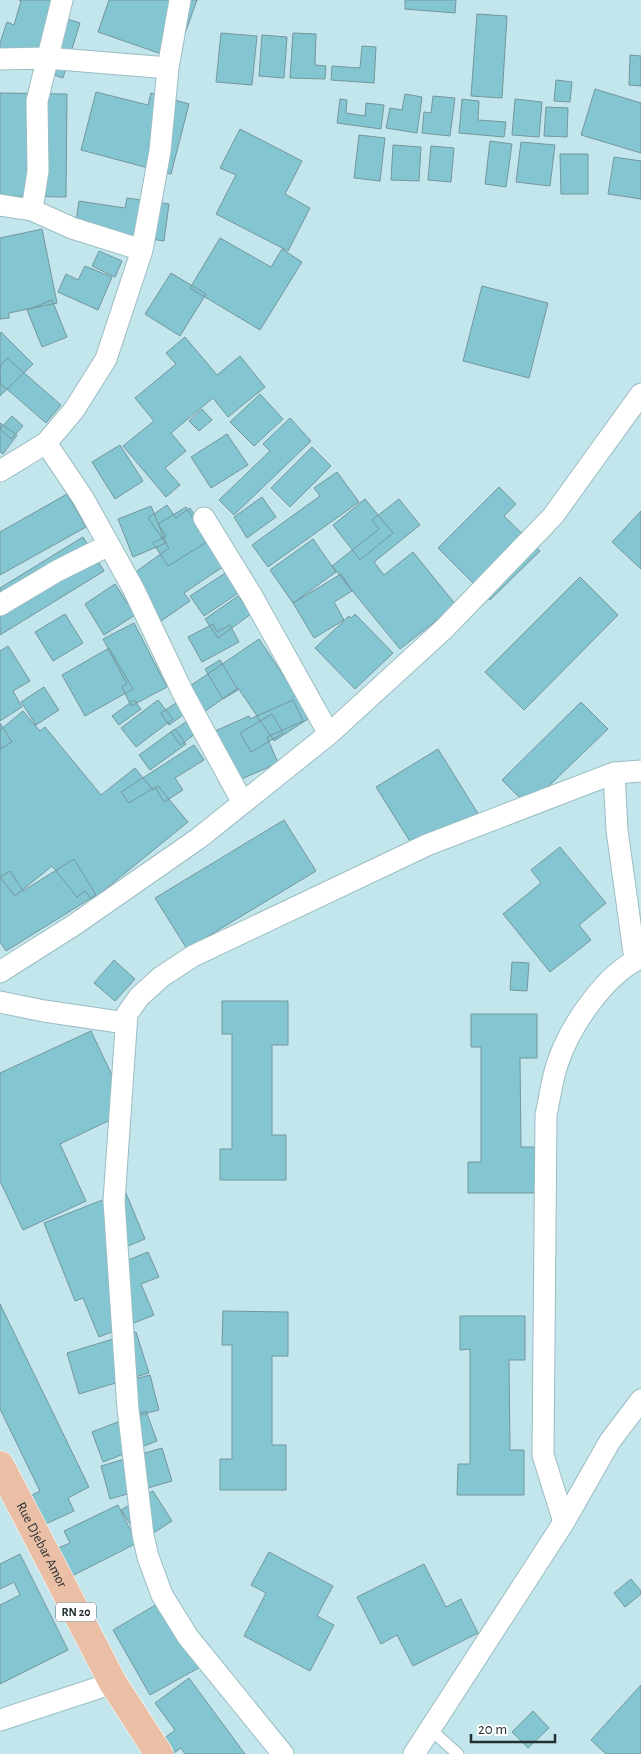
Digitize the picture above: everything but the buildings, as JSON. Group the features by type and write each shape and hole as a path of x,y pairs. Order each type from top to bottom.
{"main road":[{"name":"Rue Djebar Amor","path":"0,1465 112,1683 159,1754"}],"street":[{"path":"32,210 38,171 38,101 46,58 62,0"},
{"path":"0,471 46,444 74,410 106,360 142,250 160,151 168,68 180,0"},
{"path":"0,59 46,58 168,68"},
{"path":"0,205 32,210 72,228 142,250"},
{"path":"0,972 74,925 199,838 329,734 444,629 553,516 634,417 641,394"},
{"path":"46,444 83,498 133,588 183,693 243,803"},
{"path":"204,518 252,596 329,734"},
{"path":"0,604 109,545"},
{"path":"283,1754 188,1637 162,1595 148,1557 143,1535 128,1409 114,1200 127,1014 139,997 193,956 427,845 614,773 641,771"},
{"path":"564,1522 543,1455 546,1115 557,1063 569,1034 608,981 638,959 617,830 614,773"},
{"path":"0,1002 44,1011 126,1023"},
{"path":"414,1754 564,1522 610,1442 641,1400"},
{"path":"0,1720 112,1683"}],"lane":[{"path":"430,1729 458,1754"}]}
